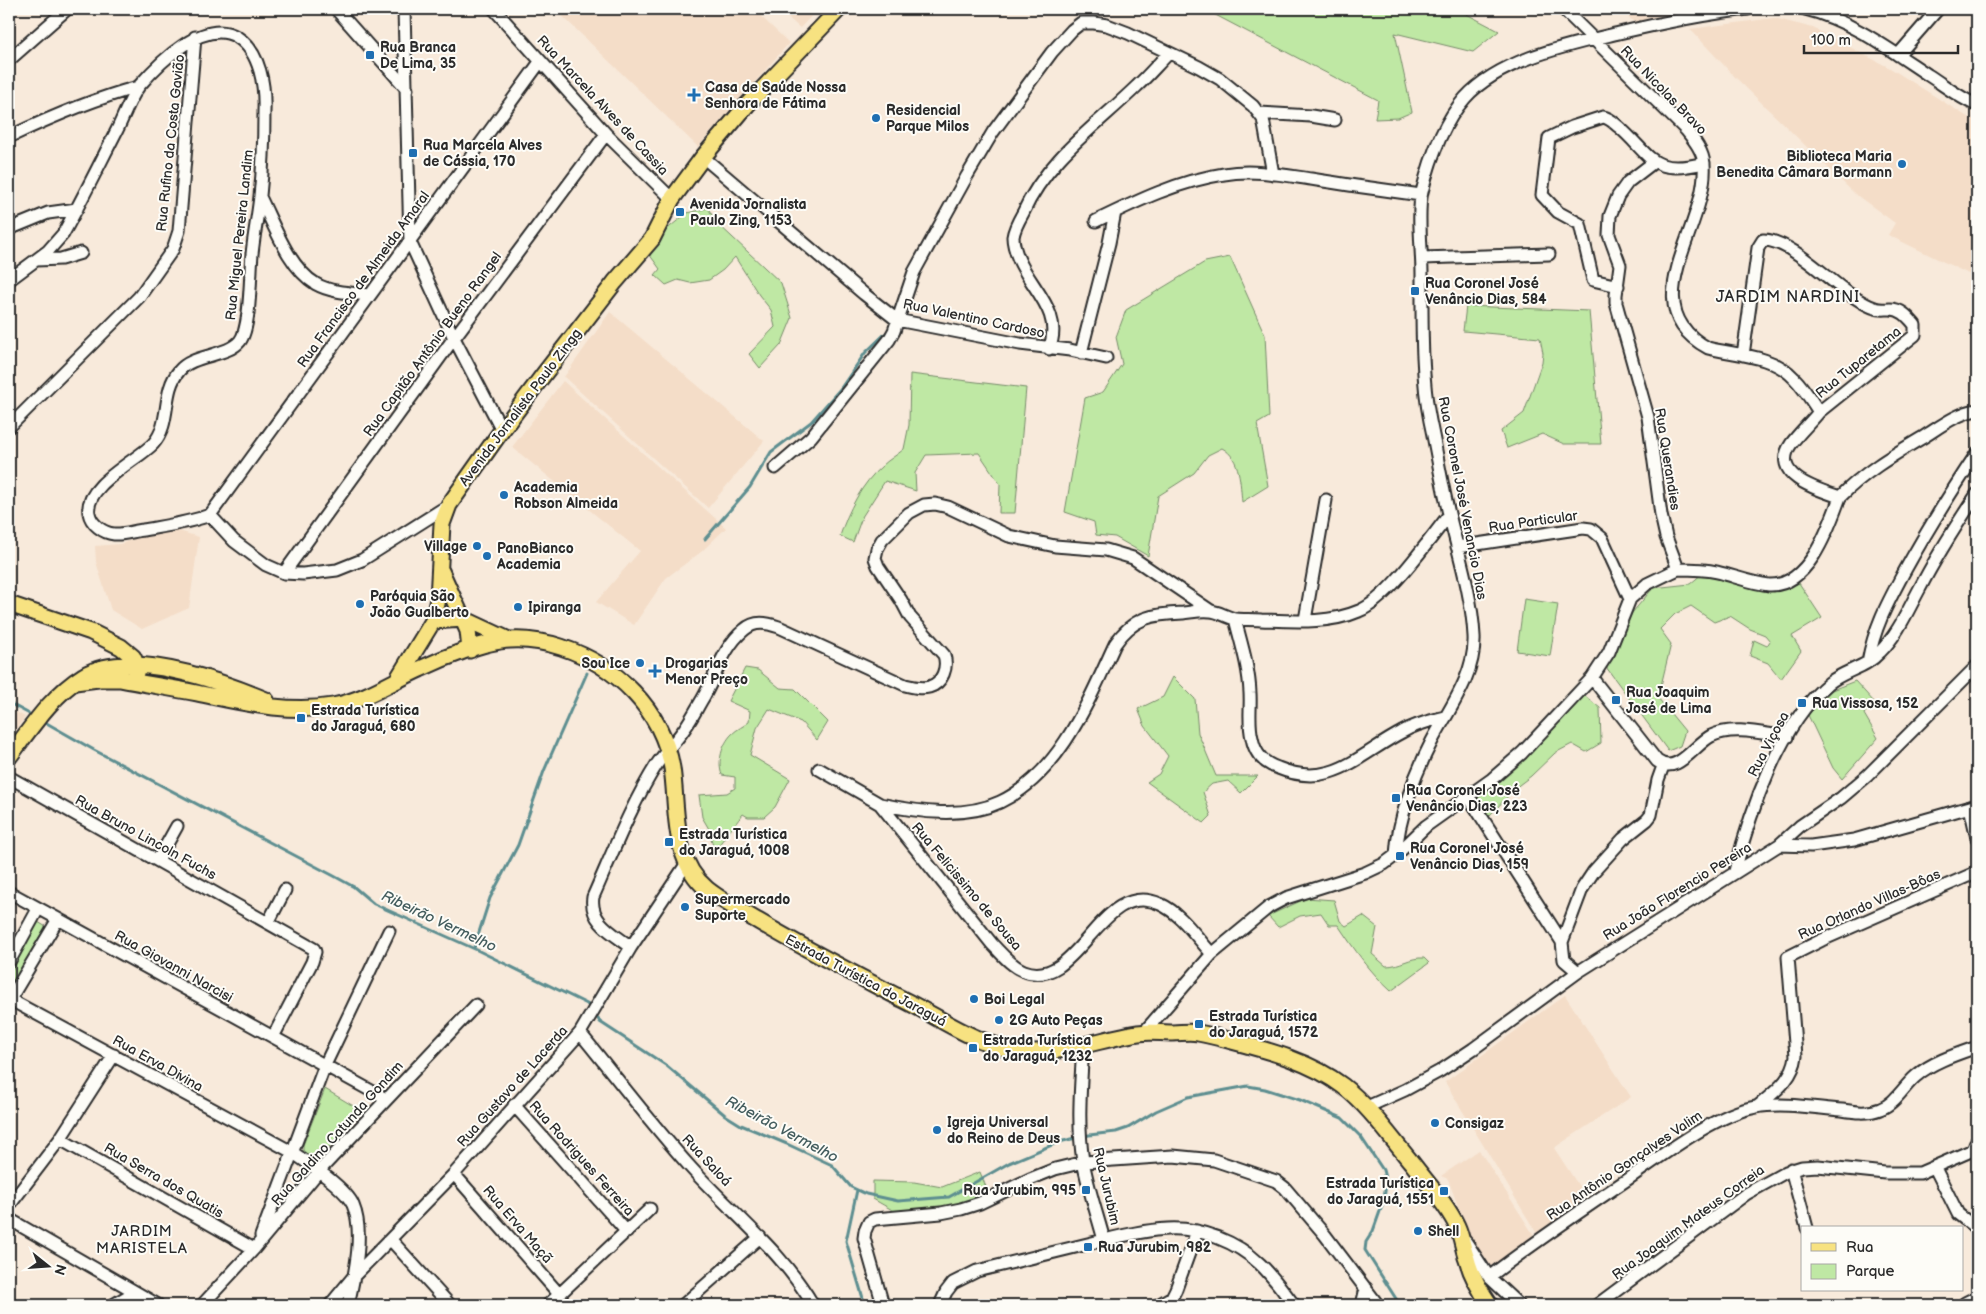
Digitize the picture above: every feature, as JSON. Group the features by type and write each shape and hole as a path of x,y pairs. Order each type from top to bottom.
{"main road":[{"name":"Avenida Jornalista Paulo Zingg","path":"396,682 433,621 438,599 442,524 448,505 502,430 635,259 645,232 662,217 672,199 703,157 746,105 840,9"},
{"name":"Avenida Jornalista Paulo Zingg","path":"440,570 464,619 468,630 470,650"},
{"path":"9,595 33,611"},
{"path":"9,604 91,632 128,651 168,664 184,672"},
{"path":"433,621 464,619 509,640"},
{"path":"91,632 101,644 121,676"},
{"name":"Estrada Turística do Jaraguá","path":"121,676 256,705 286,708 329,707 354,701 396,682 421,668 470,650 509,640 527,640 557,646 582,656 615,674 652,714 668,749 672,773 675,819 687,863 706,888 735,908 830,962 970,1036 1001,1048 1024,1052 1051,1052 1145,1031 1192,1032 1276,1053 1318,1071 1341,1084 1366,1107 1439,1197 1457,1227 1468,1266 1490,1305"},
{"path":"9,757 44,710 57,696 84,675 121,676 136,674 137,666 128,651"},
{"path":"415,652 414,663 421,668"},
{"name":"Estrada Turística do Jaraguá","path":"121,676 137,666 184,672 240,690 286,708"}],"street":[{"path":"336,9 407,89"},
{"path":"404,9 410,242 454,338 502,430"},
{"name":"Rua Marcela Alves de Cassia","path":"494,9 606,134 672,199"},
{"name":"Rua Nicolas Bravo","path":"1563,9 1686,130 1696,142 1704,163 1702,192 1674,281 1672,297 1678,323 1688,335 1708,348 1768,362 1793,376 1819,412"},
{"path":"1681,9 1691,18"},
{"name":"Rua Coronel José Venancio Dias","path":"1396,855 1399,827 1408,801 1430,745 1465,680 1471,661 1474,639 1472,617 1429,416 1422,313 1421,195 1437,143 1450,118 1466,97 1492,76 1532,58 1595,39 1691,18 1748,9"},
{"path":"1805,9 1819,12 1849,25 1977,105"},
{"path":"1898,55 1938,9"},
{"path":"9,60 64,10"},
{"path":"775,468 811,437 876,358 888,340 897,320 914,272 967,176 994,132 1052,52 1081,23 1107,26 1199,67 1220,79 1253,106 1263,119 1273,174"},
{"name":"Rua Miguel Pereira Landim","path":"195,38 206,33 225,33 236,37 250,48 257,62 261,78 264,102 260,197 252,252 247,316 240,340 232,347 191,363 179,371 170,390 165,421 156,440 98,488 90,501 89,509 94,524 102,530 115,534 193,521 210,515"},
{"path":"9,280 48,251 63,234 138,88 164,61 195,38"},
{"name":"Rua Rufino da Costa Gavião","path":"9,427 139,297 172,249 179,231 195,38"},
{"name":"Rua Valentino Cardoso","path":"703,157 897,320 1049,349 1053,339 1052,317 1019,260 1013,238 1016,227 1040,181 1064,153 1138,85 1169,53"},
{"name":"Rua Francisco de Almeida Amaral","path":"210,515 540,62"},
{"path":"9,137 63,112 111,94 138,88"},
{"path":"1259,113 1311,116 1335,120"},
{"path":"1618,286 1593,280 1580,224 1558,212 1542,195 1549,138 1572,127 1597,118 1607,117 1622,129 1654,162 1664,166 1676,167 1704,163"},
{"name":"Rua Capitão Antônio Bueno Rangel","path":"284,573 454,338 606,134"},
{"name":"Rua Querandies","path":"1654,162 1628,182 1618,196 1610,216 1609,235 1620,265 1616,304 1648,417 1661,515 1666,537 1678,568"},
{"path":"1096,221 1148,196 1200,178 1225,173 1273,174 1421,195"},
{"path":"260,197 293,262 304,274 316,284 331,290 369,295"},
{"path":"9,229 48,213 77,209"},
{"path":"1082,352 1107,251 1114,212"},
{"name":"Rua Tuparetama","path":"1743,355 1758,248 1763,240 1779,243 1802,257 1853,297 1876,309 1900,311 1916,325 1915,335 1819,412"},
{"path":"36,260 61,259 80,253"},
{"path":"1422,258 1549,254"},
{"path":"1049,349 1082,352 1106,358"},
{"path":"1145,1031 1212,954 1269,906 1286,898 1365,873 1384,864 1426,826 1492,779 1522,752 1592,678 1609,652 1630,599 1647,584 1678,568 1716,572 1771,585 1785,583 1794,579 1816,552 1828,531 1840,497 1862,477 1887,459 1954,418 1977,410"},
{"path":"1819,412 1790,445 1786,454 1786,463 1794,476 1804,484 1840,497"},
{"path":"1868,662 1872,640 1881,614 1932,521 1977,452"},
{"name":"Rua Viçosa","path":"1736,872 1746,829 1758,795 1787,737 1802,713 1829,683 1841,675 1858,669 1880,653 1899,627 1953,530 1977,494"},
{"path":"1305,620 1326,500"},
{"path":"631,947 600,923 592,906 593,897 640,793 668,749 686,727 735,640 744,629 754,624 765,623 780,627 905,685 917,688 929,687 938,682 945,670 946,662 944,655 910,616 878,566 876,558 877,549 882,540 909,513 924,505 934,504 948,507 1009,536 1055,546 1106,550 1133,558 1211,611 1235,619 1305,620 1340,617 1360,611 1372,603 1397,578 1449,515"},
{"path":"210,515 234,541 266,566 284,573 303,574 336,570 362,560 448,505"},
{"name":"Rua Particular","path":"1457,547 1583,528 1591,529 1602,538 1630,599"},
{"path":"880,804 912,810 947,812 973,810 999,802 1017,792 1040,772 1070,734 1079,720 1115,644 1122,634 1143,618 1162,614 1211,611"},
{"path":"1235,619 1248,668 1251,738 1256,752 1272,766 1288,772 1309,776 1325,774 1344,767 1402,732 1422,723 1445,717"},
{"name":"Rua João Florencio Pereira","path":"1366,1107 1405,1090 1440,1071 1578,972 1779,845 1800,826 1841,798 1867,776 1977,666"},
{"path":"1592,678 1657,761 1664,766 1672,766 1680,762 1700,743 1722,732 1743,731 1787,737"},
{"path":"1562,942 1582,889 1594,871 1623,839 1651,815 1658,780 1664,766"},
{"name":"Rua Felicissimo de Sousa","path":"819,769 880,804 992,944 1011,963 1023,971 1033,973 1044,972 1061,964 1119,906 1131,900 1140,899 1161,904 1172,911 1212,954"},
{"name":"Rua Bruno Lincoln Fuchs","path":"9,777 311,947 315,952 273,1037"},
{"path":"1468,796 1562,942 1564,960 1578,972"},
{"path":"1779,845 1811,846 1854,840 1974,806 1977,838"},
{"path":"158,860 177,826"},
{"name":"Rua Gustavo de Lacerda","path":"330,1305 354,1276 454,1174 582,1030 631,947 687,863"},
{"name":"Rua Orlando Villas-Bôas","path":"1757,1106 1782,1086 1795,1065 1793,1000 1788,957 1977,872"},
{"path":"268,923 284,890"},
{"name":"Rua Giovanni Narcisi","path":"9,892 386,1099"},
{"path":"9,962 38,909"},
{"path":"9,1000 58,919"},
{"path":"256,1246 325,1065 389,931"},
{"name":"Rua Erva Divina","path":"9,1000 292,1152 319,1171 353,1204 358,1224 358,1251 348,1305"},
{"name":"Rua Galdino Catunda Gondim","path":"202,1305 256,1246 319,1171 476,1005"},
{"name":"Rua Saloá","path":"582,1030 692,1169 788,1267 813,1305"},
{"name":"Rua Jurubim","path":"940,1305 953,1283 977,1271 1104,1240 1084,1162 1080,1129 1083,1045"},
{"name":"Rua Antônio Gonçalves Valim","path":"1488,1277 1515,1256 1676,1146 1723,1118 1757,1106 1872,1112 1882,1109 1893,1101 1916,1076 1928,1068 1977,1047"},
{"path":"9,1206 60,1139 114,1055"},
{"name":"Rua Rodrigues Ferreira","path":"514,1105 627,1232"},
{"name":"Rua Serra dos Quatis","path":"60,1139 256,1246"},
{"name":"Rua Joaquim Mateus Correia","path":"1597,1305 1746,1194 1768,1180 1791,1170 1818,1166 1906,1174 1920,1173 1935,1168 1976,1147"},
{"path":"883,1305 864,1238 869,1222 875,1219 941,1213 961,1209 980,1203 1056,1169 1084,1162 1174,1156 1214,1160 1276,1181 1294,1196 1378,1305"},
{"path":"1935,1168 1958,1214 1977,1229"},
{"path":"1791,1170 1805,1226"},
{"name":"Rua Erva Maçã","path":"454,1174 559,1294"},
{"path":"548,1305 650,1209"},
{"path":"9,1219 158,1305"},
{"path":"1457,1227 1488,1277"},
{"path":"1104,1240 1170,1228 1197,1231 1232,1244 1258,1262 1294,1305"},
{"path":"1158,1305 1172,1297 1197,1231"},
{"path":"686,1304 760,1237"},
{"path":"391,1240 450,1305"},
{"path":"1468,1266 1488,1277 1519,1305"},
{"path":"1362,1305 1366,1288"},
{"path":"114,1305 135,1292"},
{"path":"1965,1303 1977,1297"}],"shaded area":[{"name":"Casa de Saúde Nossa Senhora de Fátima","path":"555,9 753,9 789,43 698,147"},
{"path":"778,9 818,9 800,28"},
{"path":"1620,9 1661,9 1670,14 1634,22"},
{"path":"1774,18 1813,28 1890,68 1977,121 1977,278 1888,235 1895,223 1855,194 1734,76 1690,29"},
{"path":"610,312 764,441 708,508 564,377"},
{"path":"563,381 726,528 701,552 666,578 634,625 596,602 640,551 512,447"},
{"path":"172,529 199,537 189,608 142,629 111,610 96,562 95,546 120,544 156,531"},
{"path":"9,708 25,717 9,739"},
{"path":"1565,995 1631,1097 1554,1148 1588,1200 1537,1234 1445,1082"},
{"path":"1479,1150 1535,1237 1491,1266 1470,1239 1448,1179 1441,1176"}],"green space":[{"path":"1204,9 1457,9 1499,31 1473,52 1395,33 1412,112 1398,118 1375,119 1378,100"},
{"path":"708,208 716,222 781,283 792,318 781,345 760,368 749,354 775,327 771,310 735,257 723,270 709,280 690,283 678,280 666,285 655,275 660,269 649,254 666,230 687,213"},
{"path":"1230,257 1265,335 1269,417 1257,424 1268,486 1242,502 1240,480 1233,458 1222,448 1208,455 1194,473 1158,496 1148,556 1115,537 1096,535 1094,522 1065,512 1085,398 1103,392 1122,364 1116,337 1126,310 1205,262"},
{"path":"1466,306 1589,311 1601,444 1564,444 1542,434 1507,448 1501,431 1524,413 1542,362 1543,353 1540,338 1463,331"},
{"path":"910,374 1026,388 1015,513 999,513 1000,484 979,453 926,455 915,473 916,491 885,481 862,517 853,542 840,536 856,498 875,473 904,449 909,425"},
{"path":"1702,574 1722,577 1774,592 1799,583 1822,618 1792,636 1801,651 1781,679 1768,663 1750,656 1754,640 1767,646 1770,641 1765,635 1750,629 1730,616 1714,622 1691,606 1675,614 1660,629 1671,644 1658,698 1685,731 1680,746 1668,751 1606,667 1632,613 1653,588 1690,584"},
{"path":"1524,599 1558,604 1550,656 1517,651"},
{"path":"745,668 758,670 780,688 795,689 828,722 817,740 801,722 769,709 757,728 750,755 790,779 775,807 764,817 748,817 743,814 714,851 709,829 702,817 699,795 727,793 735,788 735,777 722,775 720,759 728,738 749,722 750,711 728,701"},
{"path":"1173,677 1195,699 1198,733 1216,776 1258,776 1241,793 1228,781 1212,784 1203,792 1211,816 1204,823 1147,782 1159,774 1168,756 1145,726 1138,709 1163,697"},
{"path":"1855,681 1874,702 1864,714 1878,738 1842,779 1833,768 1808,715 1832,690"},
{"path":"1585,696 1600,708 1601,743 1586,752 1572,744 1555,753 1519,785 1488,817 1475,800"},
{"path":"1307,898 1334,900 1340,921 1346,926 1363,916 1377,927 1372,954 1386,966 1419,958 1424,958 1429,963 1391,991 1369,968 1338,925 1329,925 1321,913 1300,916 1278,927 1268,916"},
{"path":"38,922 48,928 9,996 9,971"},
{"path":"325,1089 360,1110 319,1159 307,1158 303,1153 303,1145"},
{"path":"980,1172 988,1192 976,1202 951,1208 894,1211 873,1199 873,1181 914,1182 942,1187"}],"waterway":[{"path":"705,539 750,487 771,452 811,422 841,388 865,353 889,330"},
{"path":"474,948 490,898 518,845 544,771 587,673"},
{"name":"Ribeirão Vermelho","path":"9,703 35,717"},
{"name":"Ribeirão Vermelho","path":"43,721 94,750 354,887 374,904 477,950 587,1004 591,1009"},
{"name":"Ribeirão Vermelho","path":"595,1014 600,1022 667,1066 725,1115 741,1125 832,1165 851,1187 866,1194 898,1201 949,1197 1009,1163 1059,1142 1089,1135 1116,1132 1128,1128 1156,1111 1188,1097 1248,1086 1265,1089 1300,1100 1342,1118 1361,1137 1383,1170 1386,1182 1384,1200 1373,1231 1366,1242 1365,1250 1400,1305"},
{"path":"857,1190 846,1241 865,1305"}],"place":[{"name":"Rua Branca De Lima, 35","path":"370,55"},
{"name":"Casa de Saúde Nossa Senhora de Fátima","path":"694,95"},
{"name":"Residencial Parque Milos","path":"876,118"},
{"name":"Rua Marcela Alves de Cássia, 170","path":"413,153"},
{"name":"Biblioteca Maria Benedita Câmara Bormann","path":"1902,164"},
{"name":"Avenida Jornalista Paulo Zing, 1153","path":"680,212"},
{"name":"Rua Coronel José Venâncio Dias, 584","path":"1415,291"},
{"name":"Academia Robson Almeida","path":"504,495"},
{"name":"Village","path":"477,546"},
{"name":"PanoBianco Academia","path":"487,556"},
{"name":"Paróquia São João Gualberto","path":"360,604"},
{"name":"Ipiranga","path":"518,607"},
{"name":"Sou Ice","path":"640,663"},
{"name":"Drogarias Menor Preço","path":"655,671"},
{"name":"Rua Joaquim José de Lima","path":"1616,700"},
{"name":"Rua Vissosa, 152","path":"1802,703"},
{"name":"Estrada Turística do Jaraguá, 680","path":"301,718"},
{"name":"Rua Coronel José Venâncio Dias, 223","path":"1396,798"},
{"name":"Estrada Turística do Jaraguá, 1008","path":"669,842"},
{"name":"Rua Coronel José Venâncio Dias, 159","path":"1400,856"},
{"name":"Supermercado Suporte","path":"685,907"},
{"name":"Boi Legal","path":"974,999"},
{"name":"2G Auto Peças","path":"999,1020"},
{"name":"Estrada Turística do Jaraguá, 1572","path":"1199,1024"},
{"name":"Estrada Turística do Jaraguá, 1232","path":"973,1048"},
{"name":"Consigaz","path":"1435,1123"},
{"name":"Igreja Universal do Reino de Deus","path":"937,1130"},
{"name":"Rua Jurubim, 995","path":"1086,1190"},
{"name":"Estrada Turística do Jaraguá, 1551","path":"1444,1191"},
{"name":"Shell","path":"1418,1231"},
{"name":"Rua Jurubim, 982","path":"1088,1247"}],"district":[{"name":"JARDIM NARDINI","path":"1788,296"},
{"name":"JARDIM MARISTELA","path":"142,1240"}]}
